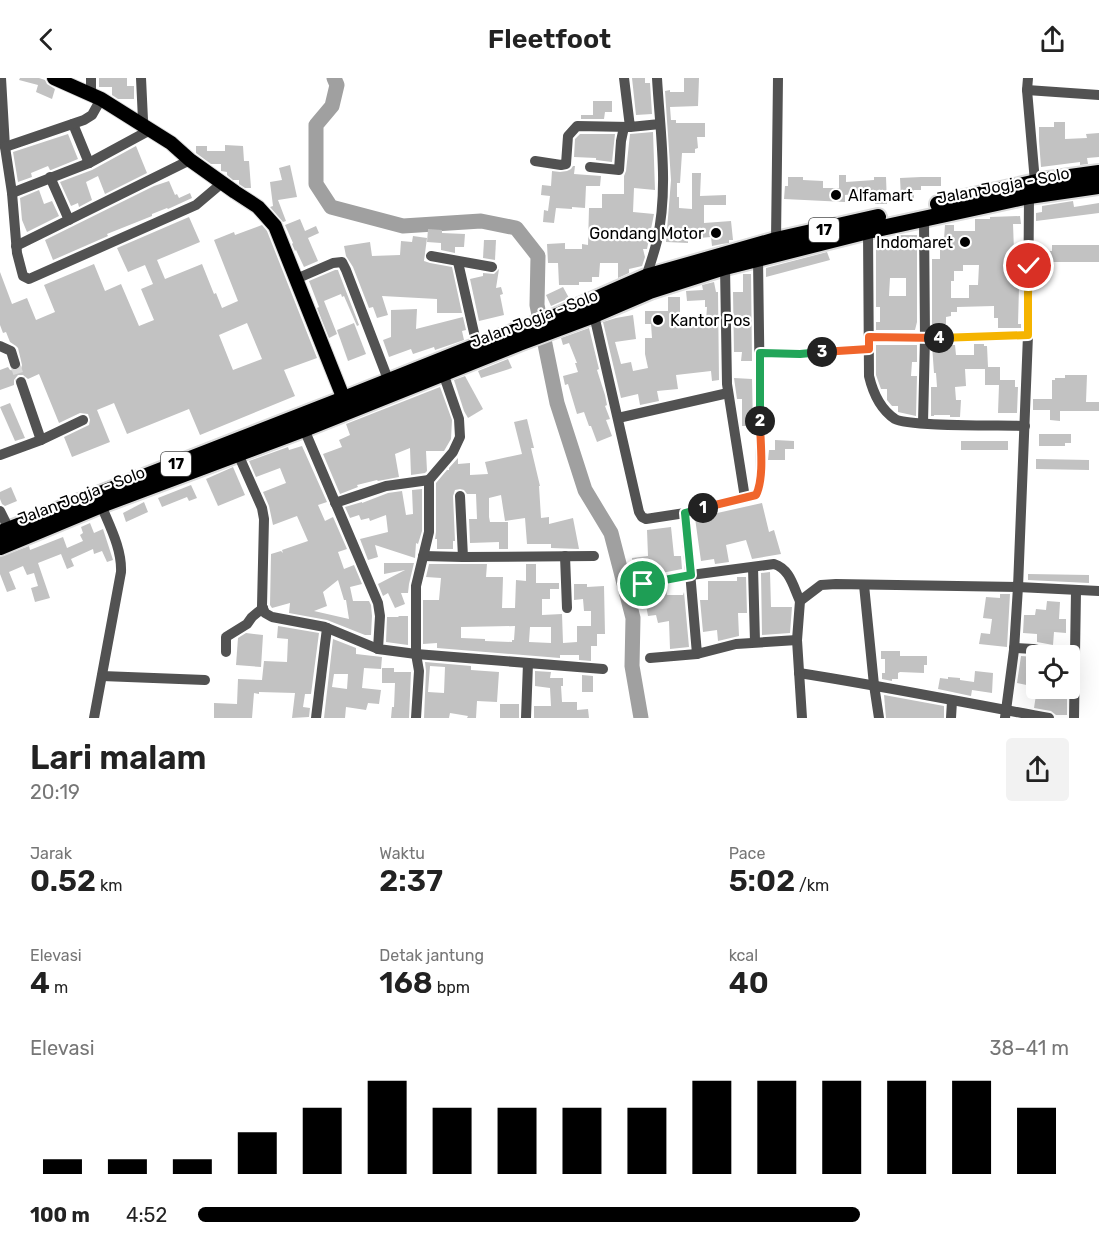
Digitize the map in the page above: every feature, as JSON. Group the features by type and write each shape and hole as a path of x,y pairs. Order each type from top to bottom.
{"highway":[{"name":"Jalan Jogja - Solo","path":"558,322 594,315 650,291 725,267 924,219 1099,173"},
{"name":"Jalan Jogja - Solo","path":"5,531 346,405 443,373 517,337 558,322 646,277 776,240 1032,189 1099,186"},
{"name":"Jalan Jogja - Solo","path":"0,547 101,505 304,429 389,382 477,346 517,337"}],"main road":[{"path":"54,78 144,121 190,160 258,207 275,226 346,405"}],"street":[{"path":"1,78 5,147 12,193 16,246 23,276 29,279 196,205 222,183"},
{"path":"5,147 84,120 92,115 96,97 91,78"},
{"path":"12,193 89,163 144,121 141,78"},
{"path":"590,167 620,170 621,141 627,127 624,78"},
{"path":"646,277 657,241 661,212 662,157 657,78"},
{"path":"776,240 778,78"},
{"path":"1005,714 1014,648 1025,426 1032,189 1028,78"},
{"path":"1027,90 1099,95"},
{"path":"73,124 89,163"},
{"path":"535,161 566,164 568,136 577,126 627,127 660,124"},
{"path":"16,246 190,160"},
{"path":"50,177 69,220"},
{"path":"923,423 924,219"},
{"path":"868,231 869,376 873,392 884,409 897,420 1025,426"},
{"path":"431,256 492,267"},
{"path":"594,315 642,517 646,519 685,513 756,495 761,476 758,259"},
{"path":"296,279 333,263 342,262 389,382"},
{"path":"458,262 477,346"},
{"path":"725,267 728,393 745,498"},
{"path":"869,337 1028,335"},
{"path":"0,346 10,351 15,364"},
{"path":"760,353 800,354 869,349"},
{"path":"416,718 418,671 416,586 429,532 429,480 453,452 460,437 459,419 443,373"},
{"path":"21,382 41,440"},
{"path":"618,418 728,393"},
{"path":"0,455 41,440 83,420"},
{"path":"304,429 378,603 380,616 378,649"},
{"path":"238,454 262,508 264,519 263,608 265,613 272,617 327,628 378,649 603,669"},
{"path":"335,503 386,486 429,480"},
{"path":"460,496 462,557"},
{"path":"94,718 122,560 101,505"},
{"path":"0,511 5,531"},
{"path":"685,513 698,654"},
{"path":"423,556 594,556"},
{"path":"566,556 567,608"},
{"path":"643,584 774,564 782,567 789,576 800,601 796,640 802,718"},
{"path":"753,567 755,642"},
{"path":"800,601 820,585 836,584 1018,587 1099,591"},
{"path":"864,585 879,718"},
{"path":"1074,718 1076,591"},
{"path":"226,652 226,637 247,624 263,608"},
{"path":"316,718 327,628"},
{"path":"650,658 698,654 736,644 796,640"},
{"path":"1014,648 1026,649"},
{"path":"526,718 528,663"},
{"path":"799,673 874,685 1005,714 1049,718"},
{"path":"102,676 205,680"},
{"path":"951,718 952,701"}],"building":[{"path":"20,78 45,80 55,89 52,99 36,92 38,85 19,80"},
{"path":"99,78 127,78 127,86 134,86 134,99 118,99 112,95 112,87 99,87"},
{"path":"632,78 645,78 645,83 650,83 652,114 636,115"},
{"path":"684,78 699,78 698,106 670,107 671,120 676,120 676,123 705,123 705,137 697,137 698,148 695,149 695,153 682,153 680,183 677,183 679,208 692,209 692,173 701,173 700,196 726,195 726,205 704,205 704,223 731,221 733,240 729,240 729,243 712,246 711,237 688,239 688,243 666,242 671,180 665,91 684,92"},
{"path":"593,101 612,101 612,112 605,112 604,119 581,119 581,115 593,115"},
{"path":"1054,122 1065,122 1065,139 1087,138 1086,134 1099,133 1099,157 1087,158 1088,164 1080,165 1080,162 1041,167 1039,127 1054,127"},
{"path":"653,132 655,190 634,188 633,212 654,214 647,249 643,249 645,257 642,266 629,269 629,273 618,278 618,263 600,263 599,277 592,277 592,282 579,282 579,285 559,285 558,263 548,263 547,244 565,243 565,249 582,249 582,244 588,245 589,208 602,208 602,194 624,194 630,134"},
{"path":"68,134 78,159 51,170 48,166 31,173 32,177 18,182 13,152"},
{"path":"580,134 615,134 612,162 596,160 596,158 574,157 575,139"},
{"path":"225,145 243,146 244,161 249,161 251,188 245,188 239,184 239,180 233,180 227,172 221,171 221,164 211,164 196,153 196,146 207,146 207,151 225,151"},
{"path":"136,146 147,173 105,194 98,176 86,182 92,200 79,207 78,203 71,206 60,182 92,170"},
{"path":"290,165 297,197 278,200 286,221 283,222 270,207 273,206 270,182 282,180 279,168"},
{"path":"575,166 574,174 601,176 600,186 586,186 585,208 556,208 554,223 543,222 544,210 548,211 550,196 541,195 542,185 551,186 552,171 567,171"},
{"path":"839,175 846,175 846,182 886,177 887,204 875,204 874,192 845,195 845,202 784,199 788,177 823,181 823,188 839,188"},
{"path":"941,177 941,186 921,186 921,190 914,190 914,198 901,198 900,178"},
{"path":"169,181 175,195 177,194 179,198 190,193 192,198 53,260 45,240 154,186"},
{"path":"39,190 44,204 52,201 59,216 27,232 22,220 20,198"},
{"path":"1073,201 1074,207 1099,203 1099,213 1036,221 1036,213 1042,212 1042,206"},
{"path":"1020,216 1021,224 1013,224 1014,251 1020,251 1021,287 1019,287 1018,324 1021,324 1021,328 998,328 998,318 994,318 994,306 957,307 957,312 951,312 951,316 946,317 946,324 932,324 932,259 940,259 940,239 944,239 945,225 954,225 954,231 975,231 975,219 990,219 990,217","holes":["963,265 979,265 978,285 969,285 969,298 951,298 951,281 954,281 954,271 963,271"]},
{"path":"189,217 200,242 157,260 165,279 202,264 222,308 238,301 214,240 262,225 267,231 317,358 284,370 295,396 200,435 189,409 127,434 114,403 97,410 110,442 72,457 64,437 89,425 88,414 80,413 59,423 39,374 28,379 23,375 18,375 14,380 14,385 0,390 0,370 8,367 10,370 17,371 22,365 18,348 10,342 0,325 0,272 12,304 27,298 36,320 55,312 44,285 94,264 105,291 121,284 139,326 154,320 141,289 153,284 145,265 128,272 117,248","holes":["247,323 262,359 233,370 219,335"]},
{"path":"300,219 305,231 316,226 319,233 308,238 318,261 304,267 285,225"},
{"path":"428,229 442,230 442,233 465,234 464,247 455,247 455,253 441,250 441,243 427,242"},
{"path":"899,235 917,235 917,322 915,330 876,330 876,322 880,322 880,307 876,307 876,242 899,242","holes":["890,278 906,278 906,296 889,296"]},
{"path":"413,236 427,238 424,261 452,267 462,313 437,313 437,299 382,296 388,315 377,318 373,307 369,308 353,267 346,256 344,246 370,242 372,256 400,255 401,241 412,242"},
{"path":"484,240 496,240 495,260 483,258"},
{"path":"1052,245 1099,245 1099,262 1036,262 1036,251 1052,251"},
{"path":"827,252 830,260 766,277 766,268"},
{"path":"499,269 496,288 501,287 503,294 500,295 504,315 479,321 470,279 483,276 483,273 494,274"},
{"path":"338,270 359,325 357,326 344,296 342,297 341,294 324,301 337,334 329,338 309,281"},
{"path":"743,274 751,274 752,361 741,361 742,352 734,352 733,292 743,292"},
{"path":"714,282 716,292 718,292 719,380 712,381 711,371 676,375 678,389 657,391 659,401 640,405 638,394 621,398 603,322 633,315 636,339 615,342 621,364 631,362 633,371 648,368 645,338 652,338 651,324 645,324 645,311 668,311 668,297 680,297 680,322 706,321 705,300 687,301 686,291 703,290 702,285"},
{"path":"563,287 569,298 551,306 546,295"},
{"path":"417,309 416,329 463,317 466,330 462,331 464,340 435,350 434,347 413,354 411,349 389,357 383,340 391,337 391,310"},
{"path":"354,323 366,354 348,361 337,330"},
{"path":"589,328 599,369 597,370 605,395 607,405 605,406 610,419 606,420 612,436 597,442 584,412 577,414 568,384 565,385 563,376 578,372 569,343 563,345 561,338"},
{"path":"974,344 987,346 988,367 1000,367 1000,380 1015,380 1015,387 1018,387 1017,413 998,413 999,385 985,385 985,369 965,369 966,386 955,387 956,400 961,400 960,417 931,416 931,387 937,387 932,345 955,345 956,355 974,355"},
{"path":"876,345 917,345 917,362 912,362 911,376 917,376 916,416 898,412 898,406 892,406 887,400 887,389 881,389 876,375"},
{"path":"508,359 512,368 481,378 478,371"},
{"path":"1065,375 1087,375 1086,402 1099,402 1099,411 1060,411 1060,421 1050,420 1050,410 1033,410 1033,399 1052,399 1052,380 1065,378"},
{"path":"465,376 483,409 468,418 454,380"},
{"path":"734,378 752,379 753,426 742,426 742,399 737,399"},
{"path":"440,387 452,420 451,439 444,451 426,451 427,471 411,475 410,448 395,454 399,477 357,485 358,487 340,494 323,454 342,447 339,440 350,435 346,424"},
{"path":"10,403 25,438 15,441 0,407"},
{"path":"527,419 540,486 541,518 549,517 549,524 573,518 579,549 551,548 551,544 527,544 525,518 505,521 501,495 489,498 489,517 490,522 508,522 508,549 499,549 499,542 470,543 469,519 477,519 476,494 467,494 460,489 455,490 453,496 455,541 453,541 453,549 437,549 437,539 435,539 436,483 458,458 458,464 470,463 470,475 488,474 485,462 522,454 514,422"},
{"path":"1039,434 1071,434 1071,443 1065,443 1065,446 1039,446"},
{"path":"775,440 794,441 794,449 785,449 785,460 768,460 769,450 775,450"},
{"path":"961,441 1008,441 1008,450 961,450"},
{"path":"302,446 327,502 318,505 325,521 333,517 347,549 338,552 344,569 354,565 362,584 350,587 353,601 369,601 371,605 371,635 365,635 327,620 289,613 290,603 272,608 270,605 271,554 281,551 283,553 282,550 308,541 297,516 273,525 263,492 286,483 280,468 256,477 249,461 288,447 289,450","holes":["338,580 344,600 346,600 349,619 314,611 327,606 323,592"]},
{"path":"1036,459 1089,460 1089,470 1036,469"},
{"path":"233,467 245,495 218,506 206,479"},
{"path":"191,485 197,498 189,501 187,497 162,507 158,498"},
{"path":"11,487 17,501 5,506 0,499 0,492"},
{"path":"422,489 422,531 418,544 416,543 415,558 375,545 378,557 368,560 360,539 388,532 386,515 370,521 369,518 361,520 359,515 350,518 345,507 388,493 402,491 406,515 413,514 412,490"},
{"path":"144,502 148,512 126,522 123,513"},
{"path":"762,503 769,532 774,530 781,554 752,559 746,540 726,545 729,562 715,564 714,559 701,561 695,518"},
{"path":"90,523 94,533 103,529 113,560 107,562 102,551 94,554 93,549 71,559 74,566 67,569 61,554 38,563 50,598 35,602 31,588 38,586 34,573 27,575 23,566 9,572 16,589 7,592 0,574 0,557 29,546 30,550 63,537 67,548 83,541 80,535 83,533 81,527"},
{"path":"671,527 674,556 681,556 682,569 641,577 636,581 641,591 666,587 667,595 683,595 684,592 689,647 670,649 669,621 658,623 656,615 648,616 645,599 637,600 632,558 648,556 647,530"},
{"path":"384,563 414,563 408,593 401,593 405,604 395,608 388,593 383,596 378,584 405,570 384,574"},
{"path":"429,564 487,564 486,577 503,577 502,608 515,608 516,580 526,581 526,564 536,564 536,583 559,583 559,589 550,589 550,599 542,599 542,615 562,614 563,643 577,642 577,626 591,626 591,611 584,611 583,599 574,600 574,584 587,584 587,587 604,586 605,634 597,634 597,646 591,646 591,661 579,660 579,655 560,655 560,658 437,648 437,643 423,644 423,600 439,600 441,578 426,577","holes":["515,626 512,642 461,638 461,627","530,627 551,627 551,643 529,642"]},
{"path":"770,572 771,607 792,607 790,633 762,635 761,573"},
{"path":"1028,574 1089,575 1089,583 1028,580"},
{"path":"737,577 746,577 747,613 738,613 739,636 718,641 717,630 703,632 700,600 708,600 708,581 737,581"},
{"path":"1000,594 1010,594 1007,647 979,644 981,633 990,634 992,619 983,618 986,597 1000,598"},
{"path":"1047,601 1060,602 1059,619 1066,619 1066,633 1054,632 1053,645 1037,642 1037,634 1023,633 1024,615 1035,615 1036,609 1046,610"},
{"path":"408,616 408,645 386,642 387,617"},
{"path":"278,626 319,633 311,694 305,694 303,707 310,708 309,717 292,718 295,693 259,692 259,694 254,693 252,718 214,718 214,703 237,704 238,679 262,680 264,661 287,662 288,639 277,638"},
{"path":"246,633 263,635 261,667 236,665 238,638"},
{"path":"333,639 356,648 356,654 382,657 381,669 364,668 362,688 381,690 379,704 368,703 366,710 346,707 345,718 324,718","holes":["334,674 348,674 347,689 332,687"]},
{"path":"881,651 900,651 900,656 927,656 924,673 900,672 898,679 892,679 892,681 882,679 882,673 885,673 885,659 881,659"},
{"path":"1021,656 1026,656 1026,685 1017,683"},
{"path":"425,662 471,666 471,670 499,672 497,702 477,701 476,718 450,713 449,718 424,718","holes":["430,666 445,667 444,693 428,692"]},
{"path":"382,668 394,668 394,672 411,672 409,718 391,718 395,683 382,683"},
{"path":"535,671 551,672 550,678 563,678 562,702 577,702 577,710 588,709 589,718 534,718 534,706 551,706 550,688 535,686"},
{"path":"975,671 993,673 992,693 972,690 971,696 938,689 940,678 960,678 960,680 974,682"},
{"path":"582,675 593,676 593,692 582,692"},
{"path":"884,695 944,706 944,718 886,718"},
{"path":"1035,699 1067,699 1067,715 1056,715 1051,711 1034,708"},
{"path":"500,704 519,704 519,718 500,718"}],"waterway":[{"path":"334,78 337,85 332,106 316,125 316,184 331,207 403,226 481,221 516,228 538,256 537,305 557,403 585,490 611,533 633,618 632,666 641,718"}],"tunnel":[{"path":"15,364 21,382"}],"place":[{"name":"Alfamart","path":"836,195"},
{"name":"Gondang Motor","path":"716,233"},
{"name":"Indomaret","path":"965,242"},
{"name":"Kantor Pos","path":"658,320"}],"route":[{"path":"643,584 691,575 685,513 756,495 761,476 760,353 800,354 869,349 869,337 1028,335 1029,266"}]}
